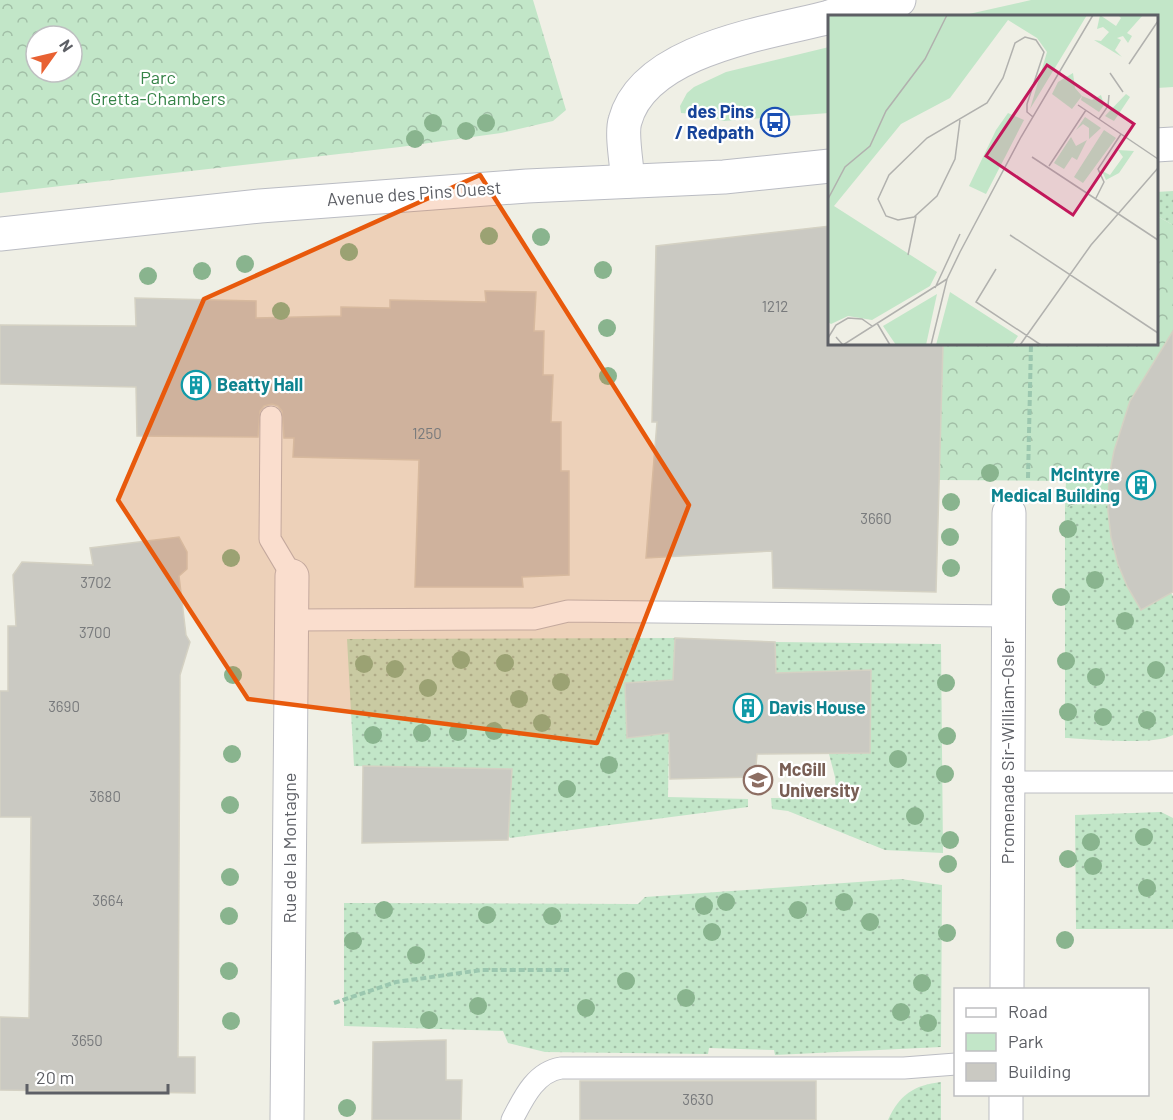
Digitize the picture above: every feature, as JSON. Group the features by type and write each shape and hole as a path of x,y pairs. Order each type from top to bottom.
{"street":[{"path":"839,15 899,0"},
{"path":"628,181 624,124 633,100 651,80 681,62 723,45 828,18"},
{"path":"1158,145 1173,144"},
{"name":"Avenue des Pins Ouest","path":"0,234 260,206 526,186 724,177 828,166"},
{"name":"Promenade Sir-William-Osler","path":"1007,988 1009,513"},
{"name":"Rue de la Montagne","path":"287,1120 291,576"},
{"path":"1006,1096 1006,1120"}],"lane":[{"path":"271,417 270,539 291,576"},
{"path":"291,620 534,619 568,611 1008,616"},
{"path":"1008,782 1173,782"},
{"path":"512,1120 537,1081 553,1070 561,1068 894,1068 954,1064"}],"path":[{"path":"1028,480 1031,345"},
{"path":"334,1003 396,982 482,970 569,970"}],"highlighted area":[{"path":"480,175 689,505 597,743 248,699 118,500 204,299"}],"green space":[{"name":"Parc Gretta-Chambers","path":"0,0 533,0 566,110 553,121 501,133 400,147 0,193"},
{"path":"1031,0 1173,0 1173,87 1158,88 1158,15 964,15"},
{"path":"828,47 828,113 723,121 706,115 681,113 680,106 687,93 694,87 726,72"},
{"path":"1173,191 1173,225 1158,217 1158,192"},
{"path":"1158,217 1173,225 1173,345 1130,401 1114,451 1108,493 1065,508 1066,481 939,480 943,345 1158,345"},
{"path":"1108,493 1108,511 1127,586 1141,610 1171,593 1173,596 1173,735 1164,738 1121,741 1065,738 1065,508"},
{"path":"675,638 673,680 625,683 627,738 669,733 668,797 748,799 748,807 510,838 508,835 512,769 354,766 347,639"},
{"path":"775,642 941,644 943,853 885,850 788,811 772,809 771,798 836,798 835,777 829,754 870,753 871,670 776,673"},
{"path":"1161,812 1173,818 1173,929 1076,929 1075,815"},
{"path":"901,879 942,885 941,1047 775,1055 774,1050 709,1048 708,1054 545,1052 508,1043 503,1031 344,1026 344,903 638,904 645,897"},
{"path":"941,1082 941,1120 888,1120 897,1104 908,1093 931,1083"}],"building":[{"path":"828,226 828,345 943,345 936,592 773,588 772,551 646,558 657,422 652,422 656,246"},
{"path":"485,291 536,292 534,331 544,331 543,375 553,375 551,422 561,422 561,471 569,471 569,575 522,577 523,587 415,587 419,460 293,457 294,438 284,438 282,411 278,406 272,404 264,406 260,411 258,437 137,436 136,387 0,384 0,325 136,326 135,298 256,301 256,318 341,316 341,307 390,308 390,300 486,302"},
{"name":"McIntyre Medical Building","path":"1173,331 1173,592 1141,610 1127,586 1111,537 1108,511 1109,477 1114,451 1130,401"},
{"path":"179,537 187,552 187,569 179,576 186,635 190,642 180,675 178,1057 195,1057 195,1093 0,1090 0,1017 29,1018 31,817 0,817 0,691 8,691 8,626 16,626 13,575 22,562 93,565 90,548"},
{"name":"Davis House","path":"675,638 775,642 776,673 871,670 870,753 757,754 755,777 670,779 669,733 627,738 625,683 673,680"},
{"path":"363,766 512,769 508,840 362,843"},
{"path":"446,1040 446,1080 462,1080 461,1120 372,1120 373,1042"},
{"path":"580,1081 816,1081 816,1120 580,1120"}],"place":[{"name":"des Pins / Redpath","path":"775,122"},
{"name":"Beatty Hall","path":"196,385"},
{"name":"McIntyre Medical Building","path":"1141,485"},
{"name":"Davis House","path":"748,708"},
{"name":"McGill University","path":"758,780"}]}
